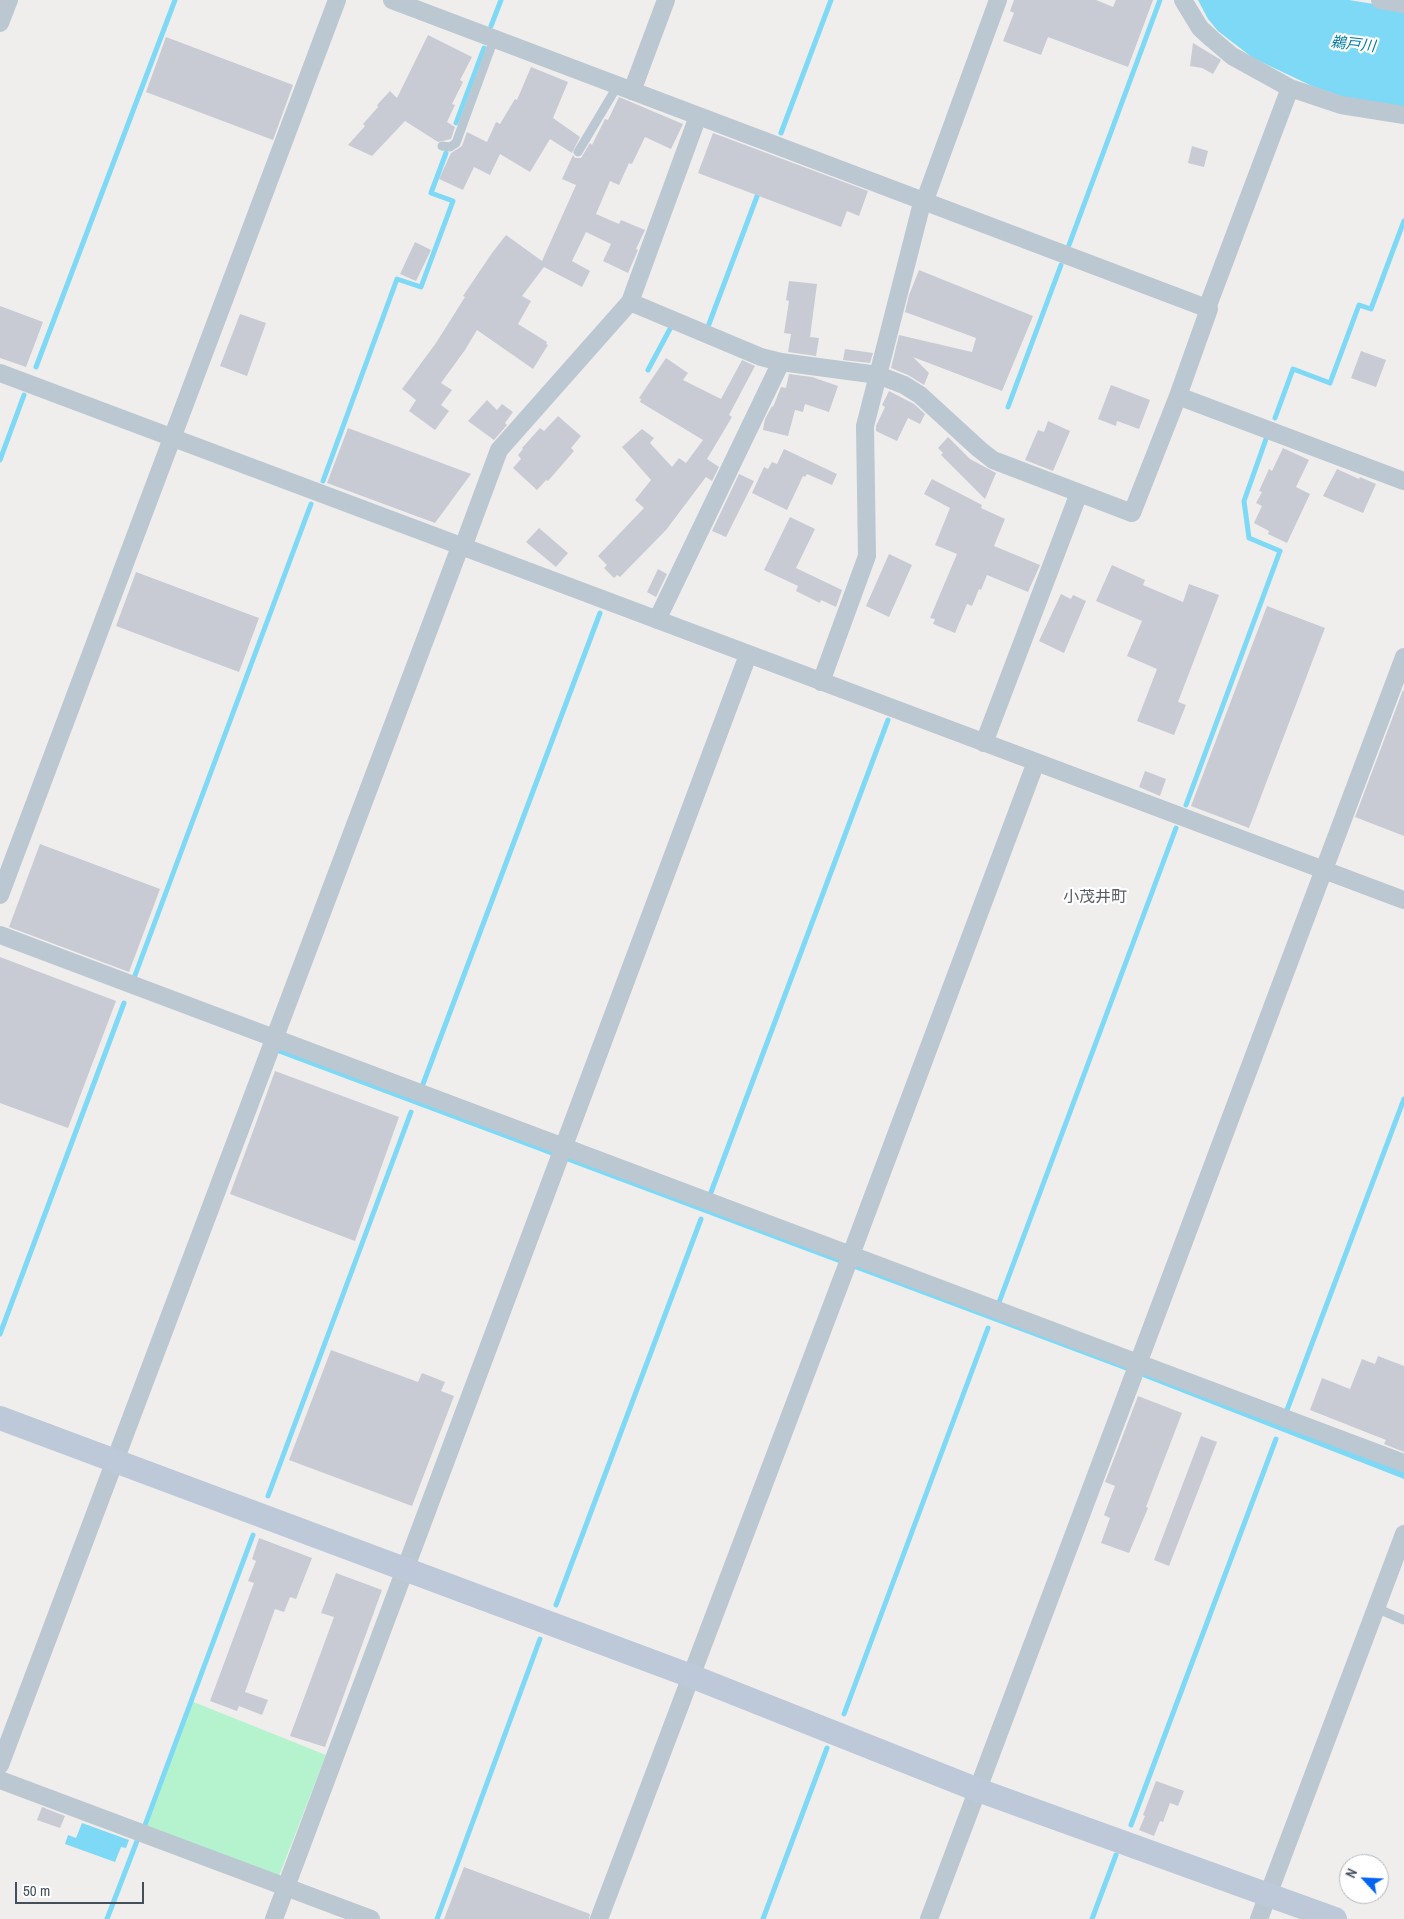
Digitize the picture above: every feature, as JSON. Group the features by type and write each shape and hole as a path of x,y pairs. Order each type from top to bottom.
{"street":[{"path":"0,23 9,0"},
{"path":"0,894 337,0"},
{"path":"392,0 1207,308"},
{"path":"625,88 666,0"},
{"path":"821,682 867,556 865,426 878,375 924,200 998,0"},
{"path":"1184,0 1200,28 1232,56 1290,88 1341,105 1404,116"},
{"path":"1380,0 1404,4"},
{"path":"630,302 713,338 761,356 781,362 878,375 904,385 920,395 993,460 1132,513 1178,396 1209,308 1207,308 1290,88"},
{"path":"0,1765 499,450 630,302 698,116"},
{"path":"657,620 781,362"},
{"path":"0,373 1404,900"},
{"path":"1178,396 1404,481"},
{"path":"984,743 1079,493"},
{"path":"274,1919 748,654"},
{"path":"929,1919 1404,657"},
{"path":"599,1919 1036,762"},
{"path":"0,935 275,1038 561,1153 1137,1369 1404,1463"},
{"path":"0,1418 691,1676 978,1790 1335,1919"},
{"path":"1259,1919 1404,1534"},
{"path":"0,1780 371,1919"}],"lane":[{"path":"442,146 450,147 456,143 494,39"},
{"path":"578,152 625,88"},
{"path":"1376,1608 1404,1620"}],"green space":[{"path":"191,1701 326,1755 279,1876 145,1825"}],"water":[{"name":"鵜戸川","path":"1198,0 1349,0 1404,9 1404,107 1344,97 1312,86 1253,58 1218,31 1208,19"},
{"path":"277,1046 1404,1470 1404,1479 1130,1372 275,1052"},
{"path":"82,1823 129,1840 126,1848 121,1847 115,1862 65,1844 68,1835 76,1838"}],"building":[{"path":"1014,0 1096,0 1113,7 1116,0 1153,0 1128,67 1048,37 1041,55 1003,41 1014,13 1010,11"},
{"path":"428,35 472,57 460,80 463,82 452,104 455,105 447,122 455,127 451,139 438,142 405,121 372,156 348,145 365,126 363,124 390,91 397,98"},
{"path":"166,37 293,85 273,140 146,92"},
{"path":"1193,43 1221,60 1213,74 1202,68 1190,66"},
{"path":"531,67 568,82 553,118 580,137 572,153 550,139 530,172 500,154 490,175 474,167 463,190 439,179 451,153 462,146 467,132 487,142 496,122 500,124 515,99 517,100"},
{"path":"619,97 683,124 671,149 645,137 632,164 629,163 619,185 610,181 596,214 619,224 621,220 645,230 628,273 603,261 611,244 586,232 572,261 590,271 582,287 544,267 522,296 531,301 518,324 547,342 546,344 548,345 533,369 477,330 441,383 452,390 441,405 449,411 435,430 409,411 416,400 402,389 436,343 465,297 463,296 506,235 542,261 576,185 562,179 573,155 575,158 581,158 590,143 592,145 605,119 608,120"},
{"path":"713,133 868,191 859,216 847,211 841,227 698,173"},
{"path":"1192,146 1208,151 1204,167 1188,163"},
{"path":"415,242 431,250 416,281 400,274"},
{"path":"919,270 1033,316 1002,391 913,357 929,373 924,385 908,375 891,368 899,335 972,352 976,338 905,312 909,295"},
{"path":"789,281 817,284 810,337 819,338 816,356 788,352 791,334 784,333 789,301 786,300"},
{"path":"0,306 43,322 26,367 0,358"},
{"path":"240,314 266,323 247,376 220,366"},
{"path":"845,349 873,353 870,363 843,360"},
{"path":"1361,351 1386,360 1376,387 1351,378"},
{"path":"666,358 688,373 683,380 721,399 742,360 755,366 729,415 732,417 707,459 719,467 712,481 706,477 666,530 620,577 617,575 614,578 604,568 607,565 598,556 644,508 635,500 651,480 622,447 642,429 654,438 650,443 672,467 679,458 686,463 703,440 640,402 641,399 639,398"},
{"path":"789,374 812,377 838,386 829,412 805,404 803,412 795,410 788,436 763,430 765,419 773,407 781,387 786,388"},
{"path":"1111,385 1150,400 1139,429 1117,421 1116,426 1098,419"},
{"path":"889,391 914,404 925,414 920,424 908,418 897,441 876,431 876,426 885,407 882,405"},
{"path":"487,400 497,410 502,404 513,412 505,423 507,425 494,440 468,421"},
{"path":"558,416 581,436 571,448 574,451 548,481 546,480 537,490 513,468 521,459 518,455 522,448 540,428 544,431"},
{"path":"1048,421 1070,431 1053,471 1025,460 1038,430 1044,432"},
{"path":"348,428 471,474 435,523 327,483"},
{"path":"948,437 970,459 996,473 985,499 941,455 943,453 938,448"},
{"path":"1283,448 1309,460 1296,487 1310,494 1287,543 1268,534 1269,531 1254,523 1262,506 1256,503 1262,492 1259,491 1269,469 1272,471"},
{"path":"784,449 837,474 832,485 807,474 805,477 803,476 787,510 752,493 764,467 768,469 772,462 777,464"},
{"path":"1337,469 1376,484 1363,513 1323,496"},
{"path":"739,474 754,481 726,537 712,531"},
{"path":"932,479 982,505 981,508 1005,519 994,546 1040,565 1028,592 987,575 972,606 967,604 955,633 933,624 935,619 930,618 957,554 935,545 950,508 924,494"},
{"path":"790,517 815,529 796,568 842,590 836,607 821,600 820,603 796,591 798,586 764,570"},
{"path":"539,528 568,553 556,567 526,542"},
{"path":"889,554 912,565 889,617 866,606"},
{"path":"1112,565 1145,580 1143,585 1183,602 1189,584 1219,595 1178,702 1186,705 1174,735 1137,721 1157,669 1127,656 1142,621 1096,601"},
{"path":"658,569 667,574 656,597 647,592"},
{"path":"136,572 259,618 239,672 116,626"},
{"path":"1061,594 1071,599 1073,595 1086,601 1064,653 1039,641"},
{"path":"1267,606 1325,628 1249,828 1191,806"},
{"path":"1404,691 1404,836 1355,817"},
{"path":"1145,771 1166,779 1160,796 1139,787"},
{"path":"40,844 160,889 129,972 9,927"},
{"path":"0,957 116,1001 68,1128 0,1103"},
{"path":"275,1071 399,1117 355,1241 230,1194"},
{"path":"331,1350 418,1382 422,1373 445,1382 441,1391 454,1396 412,1506 289,1460"},
{"path":"1378,1356 1404,1366 1404,1452 1384,1444 1386,1440 1310,1410 1322,1378 1350,1389 1362,1359 1375,1364"},
{"path":"1138,1396 1182,1413 1146,1507 1148,1508 1129,1553 1101,1543 1110,1518 1104,1515 1115,1486 1105,1482"},
{"path":"1201,1436 1217,1442 1169,1566 1154,1560"},
{"path":"259,1538 312,1558 296,1599 290,1597 284,1612 275,1609 245,1692 268,1700 262,1715 239,1706 237,1711 210,1701 254,1583 248,1581 256,1561 252,1559"},
{"path":"336,1573 382,1590 325,1747 290,1736 334,1617 321,1613"},
{"path":"1156,1781 1184,1791 1178,1806 1170,1803 1163,1822 1160,1821 1154,1836 1139,1830"},
{"path":"42,1807 65,1816 60,1828 37,1820"},
{"path":"464,1867 590,1914 589,1919 444,1919"}],"waterway":[{"path":"36,367 175,0"},
{"path":"491,26 501,0"},
{"path":"781,133 831,0"},
{"path":"1069,245 1160,0"},
{"path":"456,123 484,48"},
{"path":"323,481 397,279 421,287 453,201 431,193 446,153"},
{"path":"709,324 759,191"},
{"path":"1275,418 1293,369 1330,383 1359,305 1371,309 1404,221"},
{"path":"1008,407 1061,265"},
{"path":"648,370 671,327"},
{"path":"0,460 24,395"},
{"path":"1186,805 1280,551 1249,538 1244,501 1266,439"},
{"path":"134,978 311,504"},
{"path":"423,1084 600,613"},
{"path":"710,1195 888,720"},
{"path":"998,1305 1176,828"},
{"path":"0,1334 124,1003"},
{"path":"1287,1410 1404,1099"},
{"path":"268,1496 411,1112"},
{"path":"556,1605 701,1219"},
{"path":"844,1714 988,1328"},
{"path":"1131,1825 1276,1439"},
{"path":"145,1825 253,1535"},
{"path":"437,1919 540,1639"},
{"path":"763,1919 827,1748"},
{"path":"107,1919 137,1841"},
{"path":"1092,1919 1116,1855"}],"district":[{"name":"小茂井町","path":"1095,898"}]}
